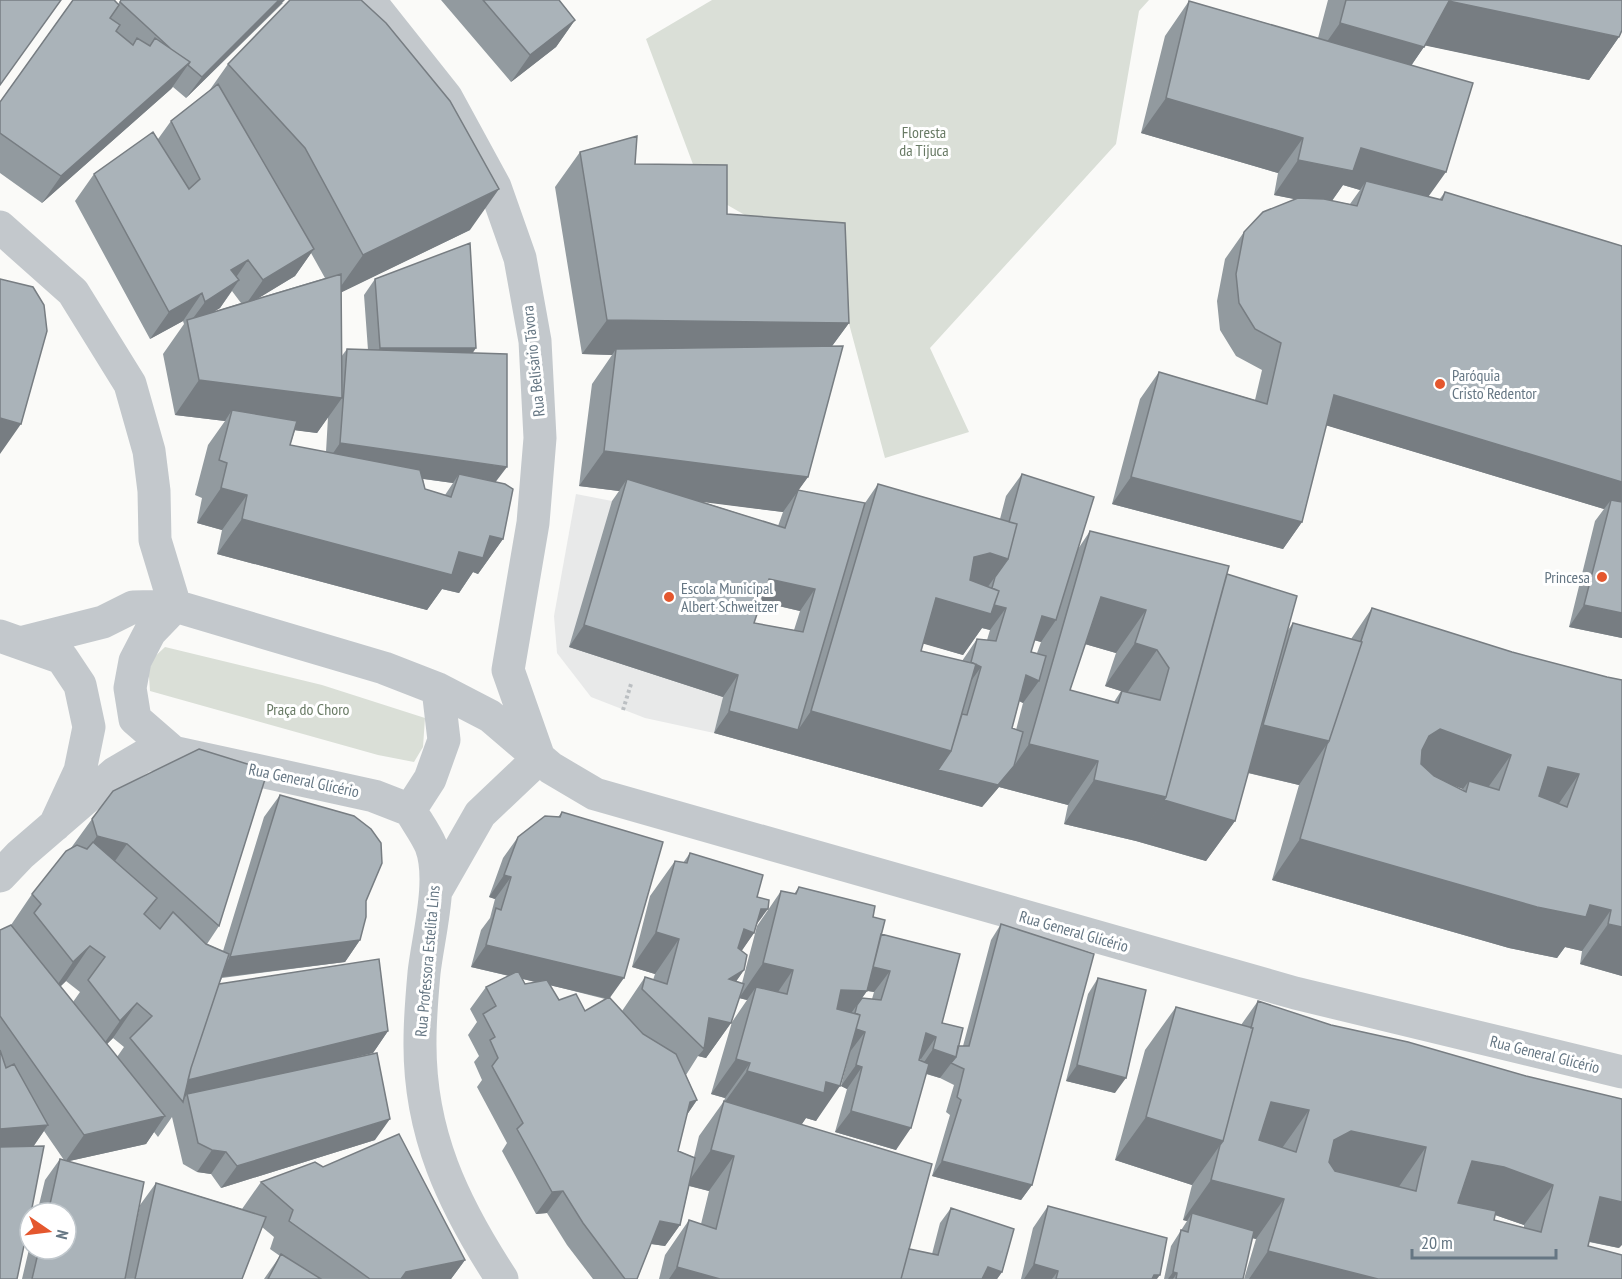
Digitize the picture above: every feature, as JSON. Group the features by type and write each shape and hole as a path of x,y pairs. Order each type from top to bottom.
{"street":[{"name":"Rua Belisário Távora","path":"369,0 446,97 495,187 520,258 535,341 540,438 533,523 508,670 539,758"},
{"path":"0,227 73,292 130,384 149,451 154,491 155,540 175,606"},
{"name":"Rua General Glicério","path":"12,639 103,622 133,607 175,606 384,668 438,689 490,716 539,758 595,794 619,802 1295,993 1622,1072"},
{"name":"Rua General Glicério","path":"175,606 150,632 135,661 130,688 135,719 173,752 374,796 410,810"},
{"name":"Rua General Glicério","path":"12,639 62,658 80,685 89,727 80,771 55,825"},
{"path":"410,810 430,779 444,740 438,689"},
{"path":"0,876 116,772 144,756 173,752"},
{"path":"436,891 480,814 539,758"},
{"name":"Rua Professora Estelita Lins","path":"410,810 432,847 436,891 424,974 420,1042 425,1112 443,1174 475,1237 502,1279"}],"path":[{"path":"623,710 632,684"}],"shaded area":[{"path":"576,494 612,501 723,697 714,733 645,718 591,697 557,653 554,616"}],"green space":[{"name":"Floresta da Tijuca","path":"712,0 1149,0 1139,11 1116,144 930,348 969,432 885,458 829,249 820,258 703,191 646,39"},
{"name":"Praça do Choro","path":"165,647 322,685 425,718 423,747 414,762 378,755 150,691 148,663"}],"building":[{"path":"0,0 61,0 0,85"},
{"path":"73,0 114,0 119,5 110,18 120,25 116,31 133,45 137,38 150,46 155,38 190,62 61,176 0,133 0,102"},
{"path":"121,0 279,0 202,77 188,65 190,62 171,49 120,2"},
{"path":"290,0 361,0 386,23 450,101 499,189 363,255 305,148 228,64"},
{"path":"483,0 559,0 575,20 530,55"},
{"path":"1346,0 1622,0 1622,30 1619,37 1449,1 1424,47 1340,23"},
{"path":"1189,1 1473,83 1446,172 1361,148 1353,171 1298,160 1303,138 1166,98"},
{"path":"218,84 314,249 263,280 248,260 231,270 239,280 205,302 202,293 169,312 94,174 153,132 189,189 200,179 171,121"},
{"path":"637,136 635,164 727,165 727,214 845,223 849,323 607,320 580,152"},
{"name":"Paróquia Cristo Redentor","path":"1366,181 1442,200 1445,192 1622,246 1622,482 1334,395 1302,522 1131,477 1159,372 1267,404 1281,343 1255,329 1239,303 1236,274 1244,232 1263,212 1298,198 1324,199 1357,206"},
{"path":"470,243 476,348 380,348 375,279"},
{"path":"341,274 342,398 199,380 187,320"},
{"path":"0,279 33,287 44,305 47,331 21,424 0,418"},
{"path":"843,346 808,477 604,451 616,349"},
{"path":"347,349 507,354 507,467 340,443"},
{"path":"232,410 297,421 290,445 420,470 425,489 451,497 459,474 505,484 513,489 503,539 490,536 483,558 459,552 452,575 242,519 247,495 221,488 227,463 219,460"},
{"path":"1022,474 1094,497 1056,620 1042,616 1031,652 1046,656 1039,681 1026,675 1012,728 1023,732 1014,766 998,785 938,770 951,751 962,714 967,715 981,667 971,662 977,639 996,641 1006,608 994,605 999,591 992,588 995,577 1008,559 1017,524 1009,522"},
{"path":"627,479 785,528 798,490 865,503 798,730 729,711 738,675 584,625","holes":["769,579 815,589 803,632 754,623"]},
{"path":"878,484 1017,524 1008,559 990,553 974,557 970,580 999,591 991,614 936,598 921,651 976,664 951,751 811,711"},
{"path":"1611,500 1622,502 1622,613 1584,605"},
{"path":"1090,531 1229,566 1166,797 1094,780 1098,761 1029,744","holes":["1101,597 1146,610 1135,643 1157,650 1169,668 1160,700 1122,691 1118,703 1070,690"]},
{"path":"1227,574 1297,596 1235,821 1164,800"},
{"path":"1372,608 1512,652 1622,680 1622,927 1608,924 1611,910 1590,905 1586,917 1537,907 1300,839 1327,744","holes":["1440,729 1511,755 1499,790 1469,781 1466,792 1434,776 1421,764 1422,750 1429,736","1548,767 1579,774 1567,807 1539,796"]},
{"path":"1293,623 1362,642 1329,741 1263,725"},
{"path":"199,749 257,767 266,776 219,926 127,844 97,836 92,819 113,791"},
{"path":"280,795 354,816 371,829 381,843 382,863 366,901 366,917 360,940 230,957"},
{"path":"562,812 663,842 624,978 486,945 496,908 501,910 511,877 504,875 518,837 545,816 560,817"},
{"path":"93,842 157,898 144,914 160,929 173,912 206,944 229,954 191,1068 183,1102 130,1038 152,1016 137,1003 120,1021 88,980 105,957 90,946 73,962 34,913 41,904 32,894 66,851 77,845 87,849"},
{"path":"690,853 763,875 757,897 769,900 768,909 761,909 754,933 744,929 738,948 747,955 744,970 729,979 744,984 731,1023 709,1018 704,1049 642,989 645,977 667,984 679,939 656,932 675,861 687,863"},
{"path":"799,887 875,906 873,917 885,920 867,991 841,990 837,1009 860,1015 840,1086 826,1082 824,1093 747,1071 750,1063 736,1059 756,987 787,994 793,970 763,963 781,891 796,894"},
{"path":"1001,924 1094,954 1032,1185 942,1161 961,1100 957,1097 964,1069 951,1063 956,1057 958,1046 969,1046"},
{"path":"11,925 165,1116 84,1135 0,1016 0,930"},
{"path":"881,934 960,954 942,1023 963,1028 956,1057 933,1049 936,1037 926,1033 919,1060 929,1064 911,1128 851,1111 862,1067 856,1065 865,1032 856,1029 860,1015 855,1013 857,1005 862,998 881,1000 890,971 873,967"},
{"path":"379,959 388,1031 188,1080 219,984"},
{"path":"518,971 525,984 547,980 559,1000 576,994 585,1011 609,997 643,1034 676,1054 697,1100 690,1102 678,1151 695,1158 680,1225 660,1221 637,1279 625,1279 583,1223 563,1191 552,1192 517,1129 523,1123 492,1066 498,1058 490,1040 495,1037 483,1014 496,1006 486,987"},
{"path":"1098,978 1146,990 1126,1078 1077,1065"},
{"path":"1258,1001 1331,1025 1408,1042 1526,1076 1622,1099 1622,1202 1600,1197 1588,1246 1622,1255 1622,1279 1378,1279 1268,1251 1284,1199 1211,1180 1253,1028 1251,1028","holes":["1271,1102 1309,1110 1296,1152 1259,1140","1351,1131 1426,1147 1416,1191 1335,1171 1329,1162 1334,1140","1472,1161 1504,1167 1553,1185 1541,1232 1494,1220 1496,1211 1458,1203"]},
{"path":"1176,1007 1253,1028 1223,1141 1146,1117"},
{"path":"0,1050 6,1068 14,1064 48,1125 0,1129"},
{"path":"377,1053 390,1119 237,1166 226,1152 212,1150 198,1143 187,1094"},
{"path":"724,1101 932,1164 901,1279 720,1279 677,1267 689,1220 716,1229 734,1156 711,1150"},
{"path":"399,1134 465,1260 406,1272 401,1279 370,1279 289,1221 293,1210 261,1182 315,1162 323,1167"},
{"path":"44,1146 33,1201 18,1201 18,1261 21,1261 17,1279 0,1279 0,1147"},
{"path":"60,1159 144,1182 125,1279 32,1279 36,1261 78,1261 78,1201 51,1201"},
{"path":"156,1183 266,1217 242,1279 135,1279"},
{"path":"1048,1206 1167,1238 1160,1275 1154,1275 1152,1279 1056,1279 1058,1271 1034,1264"},
{"path":"951,1208 1014,1229 1002,1272 988,1267 982,1279 901,1279 909,1249 938,1255"},
{"path":"1192,1213 1254,1231 1243,1279 1176,1279 1177,1273 1173,1272 1181,1230 1188,1232"},
{"path":"281,1254 321,1279 268,1279"}],"place":[{"name":"Paróquia Cristo Redentor","path":"1440,384"},
{"name":"Princesa","path":"1602,577"},
{"name":"Escola Municipal Albert Schweitzer","path":"669,597"}]}
